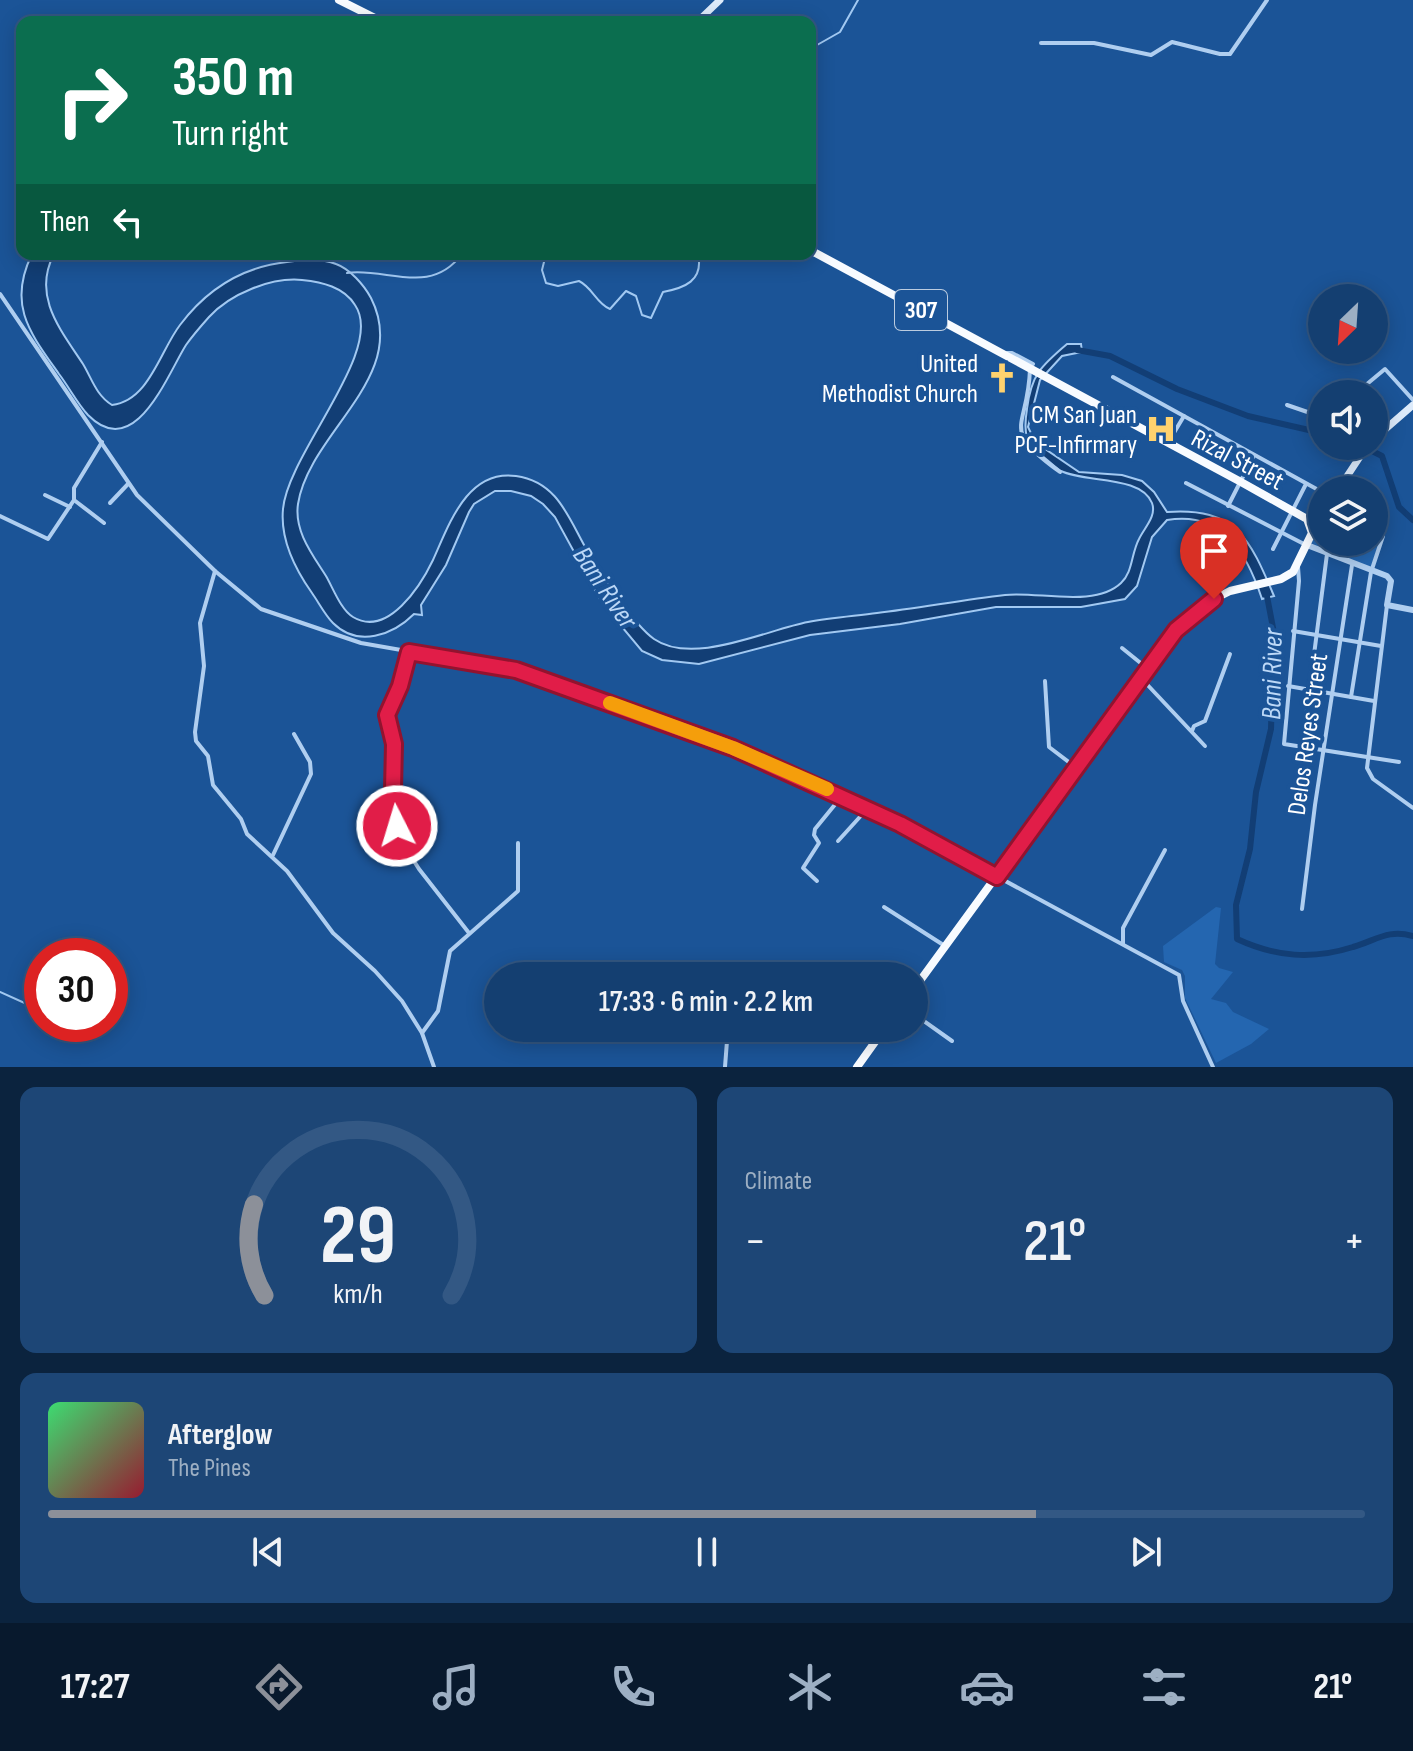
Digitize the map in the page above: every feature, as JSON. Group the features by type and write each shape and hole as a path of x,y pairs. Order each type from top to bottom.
{"main road":[{"path":"339,0 371,16"},
{"path":"703,16 720,0"},
{"name":"307","path":"816,253 1032,367"},
{"name":"Rizal Street","path":"1032,367 1307,519"},
{"path":"1388,426 1413,402"},
{"path":"928,970 1188,617 1214,599 1286,577 1298,567 1307,545"},
{"path":"857,1067 875,1042"}],"street":[{"path":"1041,43 1094,43 1151,55 1172,42 1230,54 1267,0"},
{"path":"0,294 128,484 168,528 269,614 361,643 516,670 733,748 868,808 1179,975 1183,1001 1213,1067"},
{"path":"1032,367 1021,436 1029,450 1060,472"},
{"path":"1372,380 1385,369 1413,402"},
{"path":"1113,377 1307,483 1273,549"},
{"path":"1287,405 1308,412"},
{"path":"1168,444 1184,416"},
{"path":"0,516 48,539 74,500 74,488 102,442"},
{"path":"1228,506 1255,455"},
{"path":"1186,483 1280,534 1307,545"},
{"path":"110,503 128,484"},
{"path":"45,495 70,507"},
{"path":"74,500 104,523"},
{"path":"1302,748 1327,556"},
{"path":"1332,556 1390,579 1368,759 1370,776 1413,808"},
{"path":"1351,697 1371,572 1376,556"},
{"name":"Delos Reyes Street","path":"1302,909 1352,565"},
{"path":"1298,567 1286,746 1399,762"},
{"path":"215,571 200,623 204,666 195,738 208,756 213,785 241,819 250,837 273,855 333,933 375,971 402,1001 422,1033 434,1067"},
{"path":"1387,605 1413,610"},
{"path":"1293,631 1381,646"},
{"path":"1122,648 1148,669"},
{"path":"409,652 400,686 387,715 394,744 393,790 397,834 419,869 469,933"},
{"path":"1192,732 1194,726 1205,721 1230,654"},
{"path":"1141,678 1205,746"},
{"path":"1045,681 1049,747 1076,767"},
{"path":"1288,686 1374,701"},
{"path":"273,855 311,774 310,762 294,734"},
{"path":"817,881 803,868 819,843 815,829 842,796"},
{"path":"838,841 868,808"},
{"path":"422,1033 438,1011 450,951 518,891 518,843"},
{"path":"1123,944 1123,928 1165,850"},
{"path":"884,907 945,946"},
{"path":"928,1024 952,1041"},
{"path":"725,1067 727,1042"}],"shaded area":[{"path":"1340,556 1374,556 1370,569"},
{"path":"1216,907 1221,908 1215,964 1233,972 1211,999 1226,1003 1233,1012 1269,1029 1251,1044 1216,1063 1185,998 1185,976 1182,970 1164,962 1163,946"}],"water":[{"path":"30,260 52,260 46,284 52,312 98,392 112,405 125,401 145,385 173,336 191,312 214,291 240,275 271,265 318,260 341,266 361,283 371,298 380,327 378,353 354,404 306,478 297,514 305,542 341,604 353,617 366,622 391,615 402,606 428,570 462,502 472,490 499,476 531,480 553,494 627,611 654,639 670,646 709,648 808,622 989,597 1018,594 1081,597 1110,591 1128,574 1136,545 1153,508 1146,494 1137,488 1061,471 1030,443 1025,425 1031,388 1044,365 1067,344 1081,344 1082,352 1062,356 1040,380 1028,427 1035,442 1079,472 1122,475 1142,481 1154,492 1167,512 1190,512 1225,521 1248,543 1274,596 1262,599 1240,551 1217,528 1187,519 1167,520 1152,537 1137,586 1125,599 1081,607 996,607 900,624 810,635 699,664 662,660 642,651 602,603 555,517 543,504 531,496 495,491 474,504 469,512 446,565 421,605 422,615 414,614 386,633 364,637 353,635 333,623 306,584 290,554 283,521 289,486 358,348 361,324 350,299 332,286 302,280 277,281 239,294 209,317 194,334 148,409 135,422 120,429 105,427 88,415 39,345 25,318 22,304 25,272"}],"waterway":[{"path":"816,46 840,32 858,0"},
{"path":"347,273 422,277 436,274 456,260"},
{"path":"544,260 542,270 546,283 558,286 579,281 610,309 626,291 636,296 642,315 651,318 663,292 691,282 698,271 699,260"},
{"path":"1077,350 1110,356 1177,389 1248,416 1308,430"},
{"path":"1383,460 1399,507 1413,520"},
{"name":"Bani River","path":"1266,591 1274,633 1271,729 1256,792 1250,849 1236,905 1237,939 1266,950 1309,955 1338,951 1389,935 1413,936"},
{"path":"0,992 24,1003"}],"slow traffic":[{"path":"610,703 733,748 827,789"}],"place":[{"name":"United Methodist Church","path":"1002,378"},
{"name":"CM San Juan PCF-Infirmary","path":"1161,429"}],"route":[{"path":"397,826 393,790 394,744 387,715 400,686 409,652 516,670 733,748 900,824 997,877 1176,630 1188,617 1214,599"}]}
